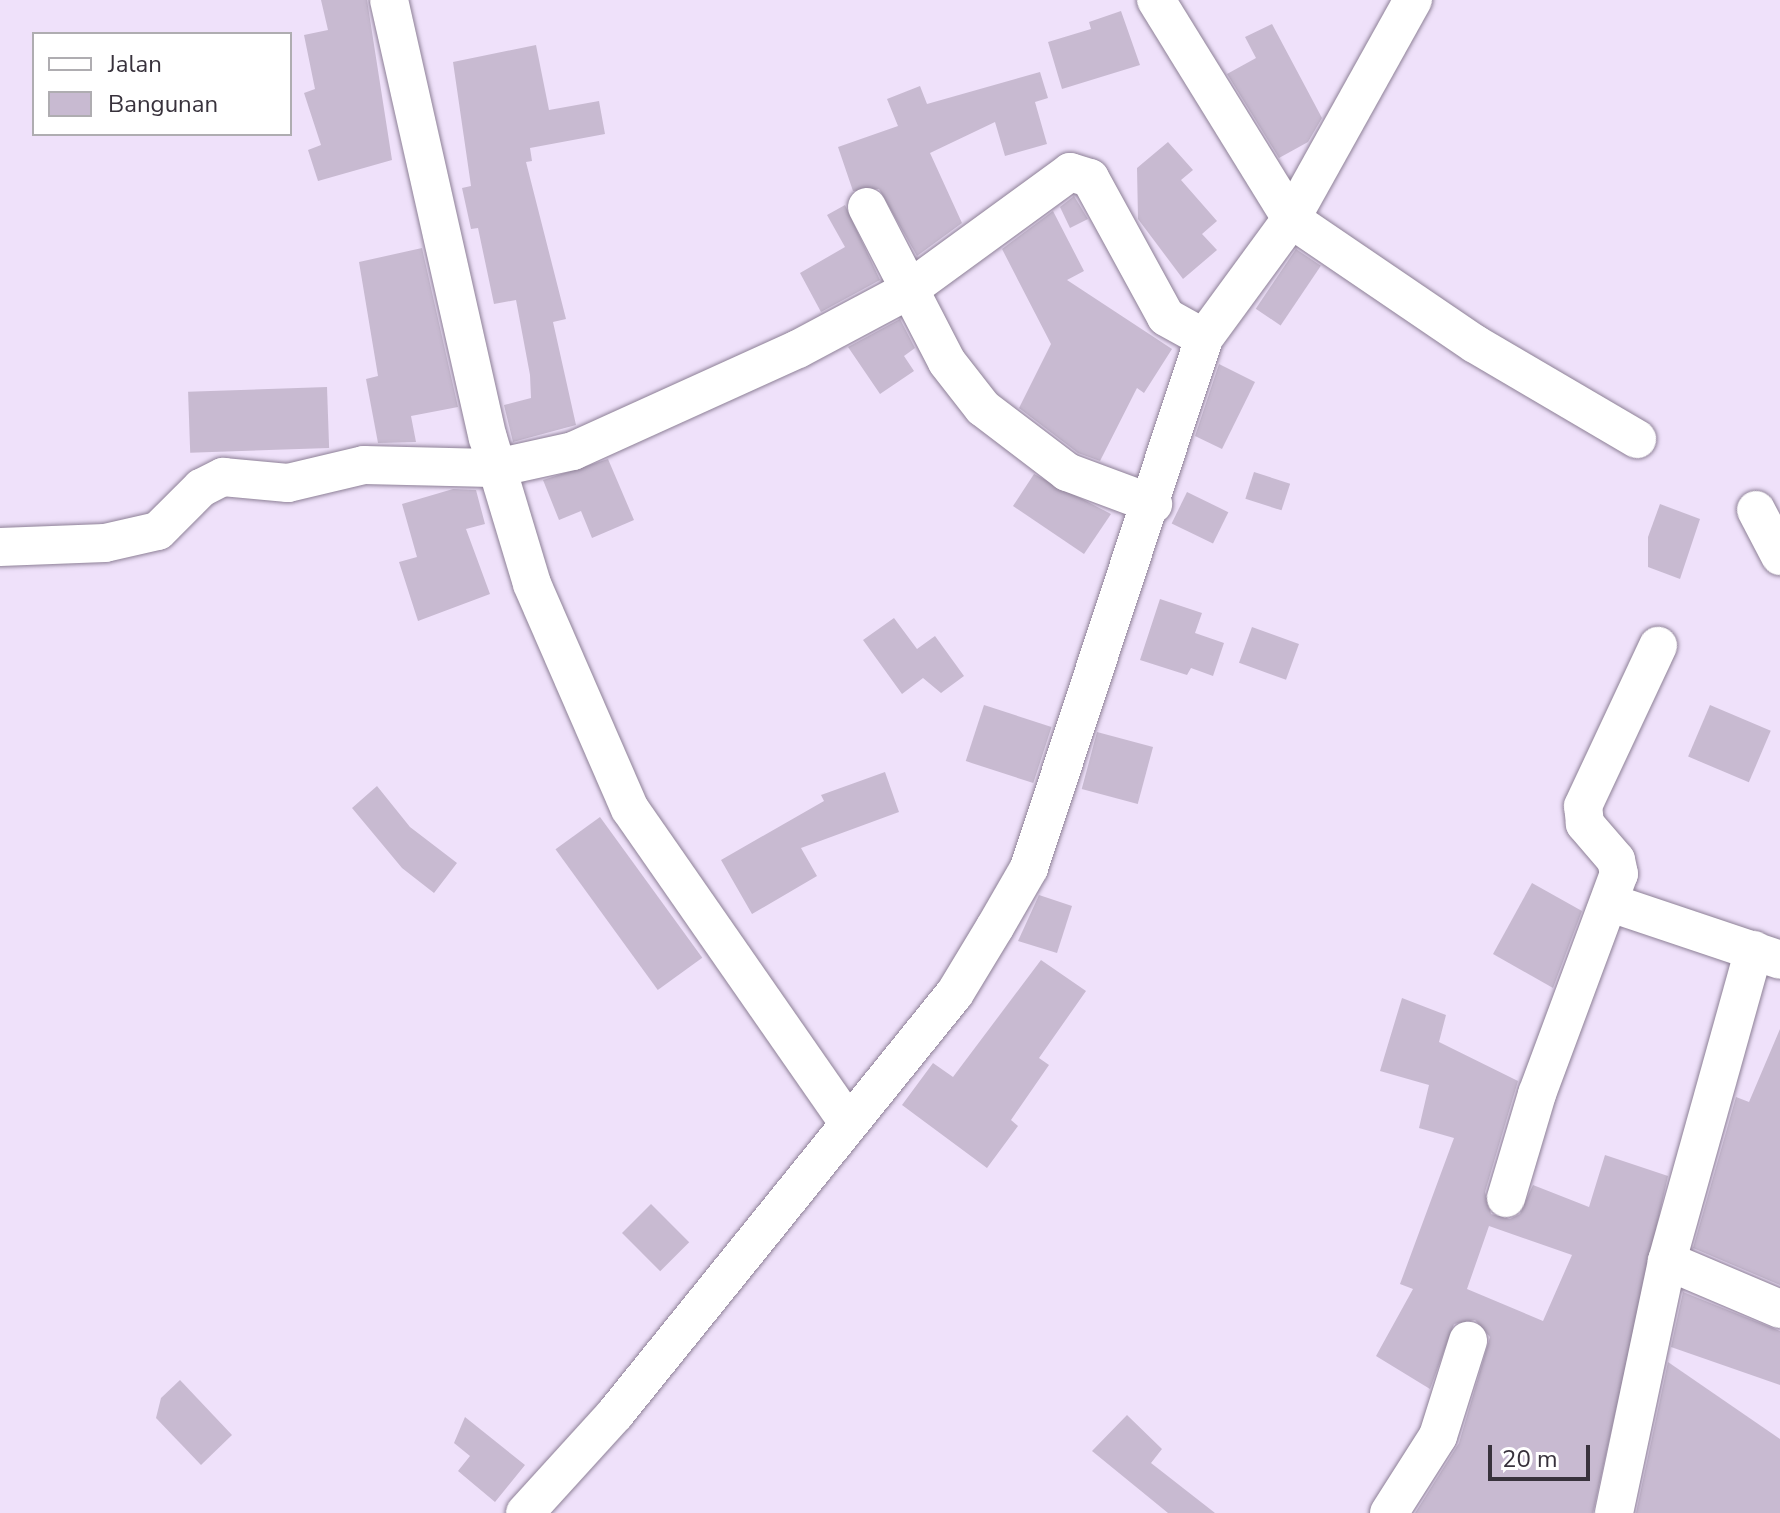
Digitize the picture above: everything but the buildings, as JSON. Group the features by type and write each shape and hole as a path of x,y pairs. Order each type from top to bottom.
{"street":[{"path":"389,0 496,468 532,584 630,809 848,1123"},
{"path":"1156,0 1291,219 1475,344 1637,439"},
{"path":"525,1513 615,1414 955,993 1029,868 1153,504 1204,338 1291,219 1413,0"},
{"path":"0,547 105,543 158,531 201,488 223,477 288,483 364,465 496,468 606,438 907,291 968,252 1059,179 1084,172 1151,298 1166,317 1204,338"},
{"path":"867,207 907,291 983,408 1067,472 1153,504"},
{"path":"1756,510 1780,556"},
{"path":"1506,1198 1537,1094 1611,903 1618,864 1585,824 1582,810 1658,646"},
{"path":"1611,903 1767,955 1667,1261 1614,1513"},
{"path":"1667,1261 1780,1309"},
{"path":"1389,1513 1438,1436 1468,1341"}]}
